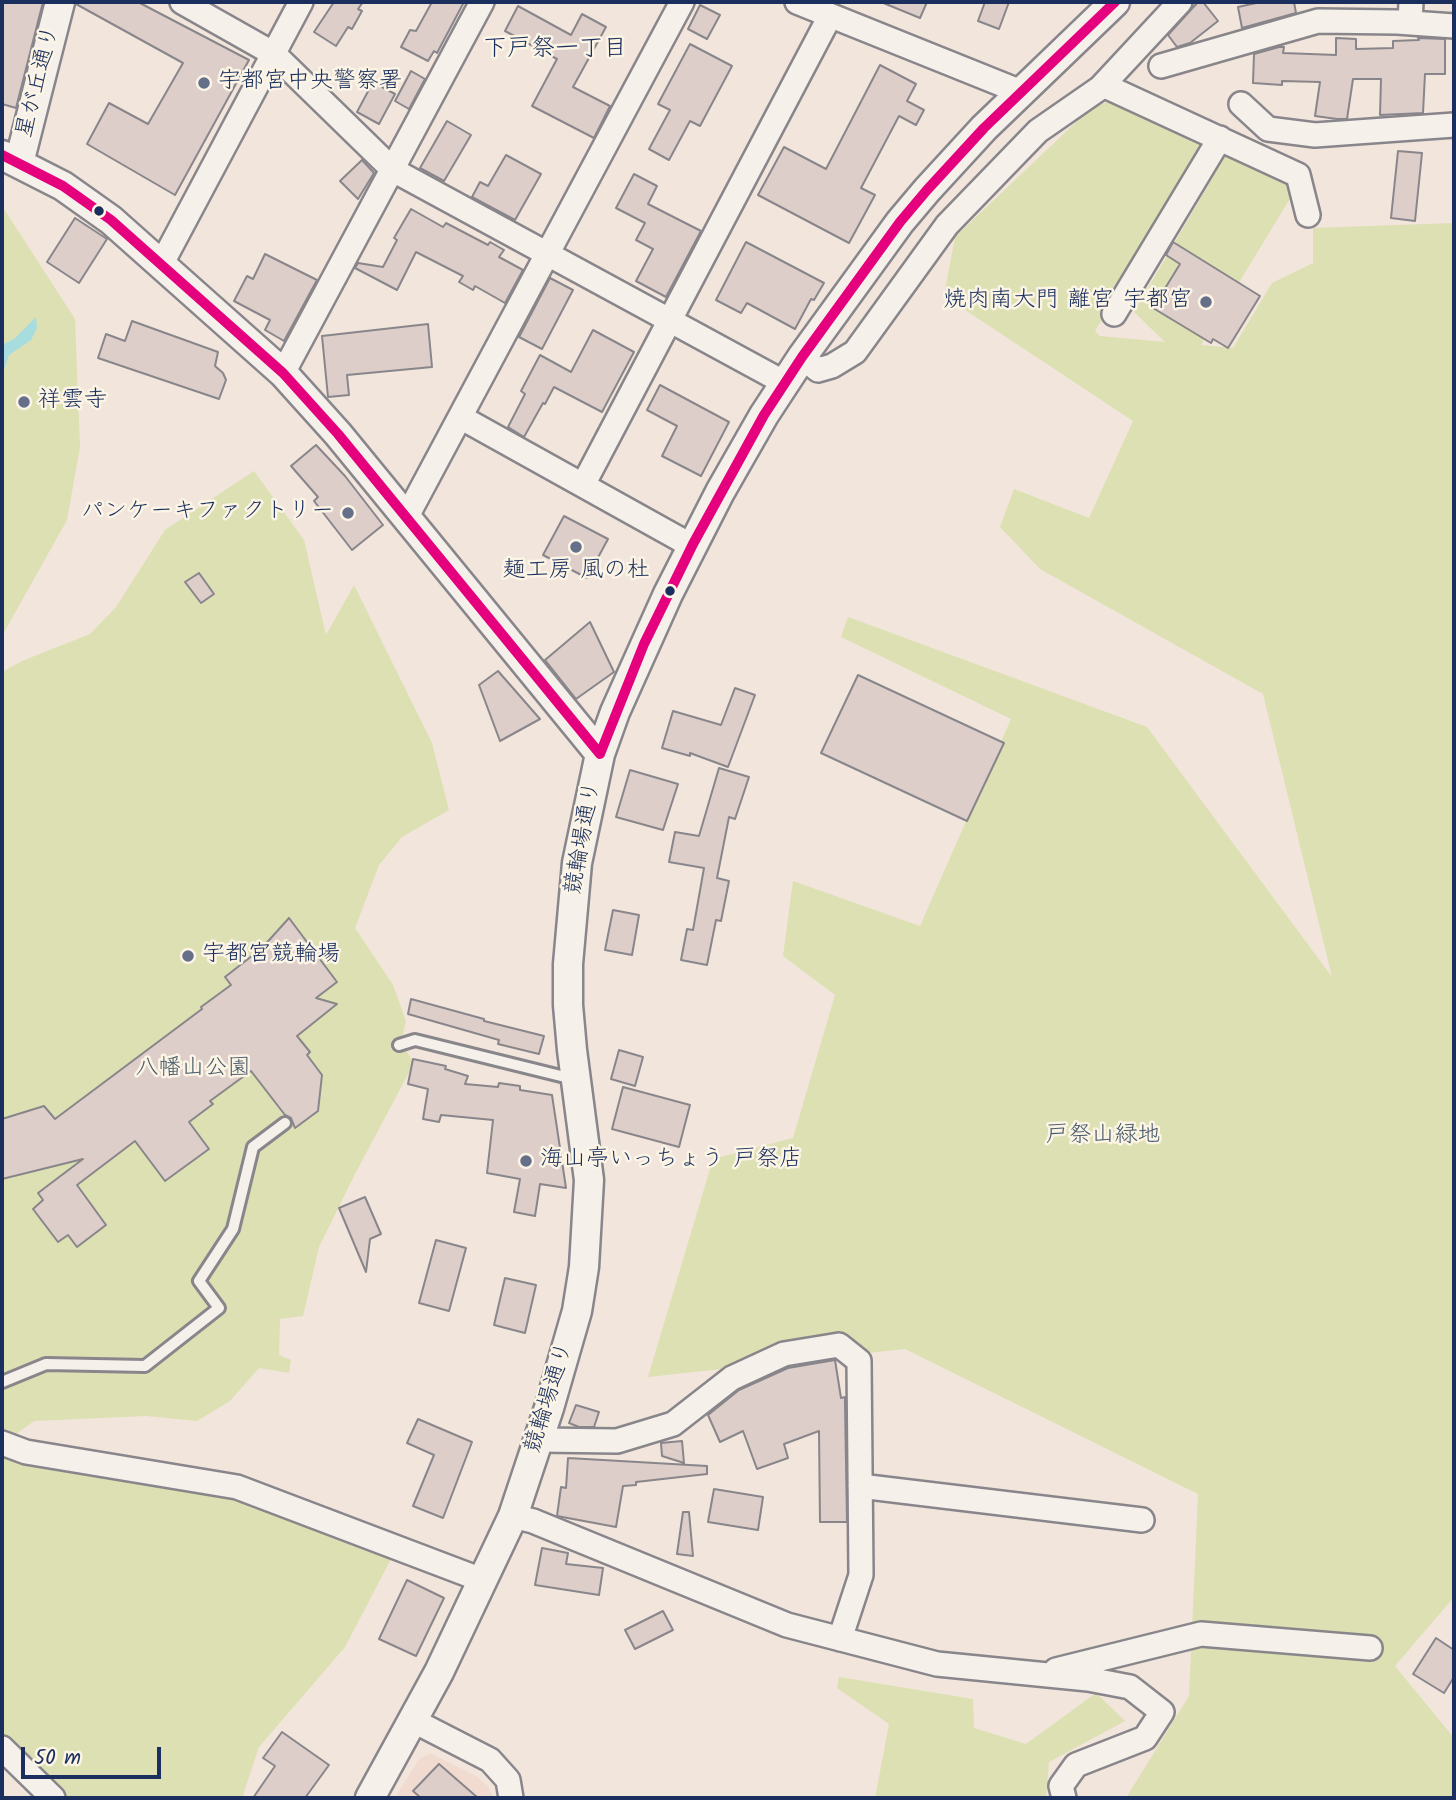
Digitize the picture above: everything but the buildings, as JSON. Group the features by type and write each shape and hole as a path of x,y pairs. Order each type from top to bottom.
{"street":[{"name":"星が丘通り","path":"10,159 60,2"},
{"path":"182,2 274,54 393,170 785,383"},
{"path":"162,263 302,2"},
{"path":"283,373 482,2"},
{"path":"406,518 682,2"},
{"path":"797,2 1021,92"},
{"name":"競輪場通り","path":"370,1798 414,1721 513,1516 570,1336 584,1267 589,1180 568,1005 568,964 578,863 600,754 615,712 644,644 692,546 747,445 802,357 900,222 952,162 1115,2"},
{"path":"802,357 818,370 832,366 855,352 947,225 1038,131 1103,85 1180,2"},
{"path":"1161,66 1318,22 1410,12 1454,26"},
{"path":"583,485 830,16"},
{"path":"1103,85 1298,175 1308,215"},
{"path":"1241,104 1268,128 1314,135 1454,125"},
{"path":"1114,314 1220,138"},
{"path":"10,159 86,201 162,263 283,373 338,433 600,754"},
{"path":"461,418 692,546"},
{"path":"539,1440 617,1441 673,1424 732,1378 784,1354 839,1345 859,1361 861,1575 841,1639"},
{"path":"2,1443 26,1452 237,1487 482,1580"},
{"path":"860,1486 1142,1520"},
{"path":"513,1516 533,1521 787,1625 937,1664 1088,1679 1130,1687 1162,1712 1145,1738 1076,1765 1061,1786 1064,1798"},
{"path":"1035,1675 1201,1634 1370,1648"},
{"path":"414,1721 490,1760 508,1780 511,1798"},
{"path":"2,1748 52,1798"}],"lane":[{"path":"399,1045 415,1040 576,1080"},
{"path":"2,1382 46,1364 145,1366 219,1308 199,1281 233,1229 253,1147 285,1123"}],"shaded area":[{"path":"430,1753 476,1776 488,1786 493,1798 395,1798 419,1759"}],"green space":[{"name":"戸祭山緑地","path":"1114,101 1204,142 1169,207 1095,331 1100,336 1165,342 1134,312 1226,155 1234,152 1294,181 1294,192 1201,345 1233,348 1272,283 1313,263 1313,228 1454,223 1454,1597 1395,1666 1454,1738 1454,1798 1126,1798 1189,1696 1198,1494 905,1349 648,1377 713,1159 793,1138 835,995 783,956 793,881 920,926 1011,719 841,637 848,617 1147,727 1332,977 1263,694 1040,569 1000,527 1014,489 1089,518 1133,421 944,296 955,237 1093,106"},
{"path":"2,206 75,319 80,447 67,520 2,636"},
{"name":"八幡山公園","path":"254,471 304,540 326,635 354,585 432,743 449,810 402,837 379,865 355,928 393,985 406,1021 401,1042 414,1063 319,1247 303,1316 280,1319 279,1355 291,1360 289,1373 259,1368 230,1401 197,1421 146,1416 34,1421 12,1437 4,1456 230,1491 391,1559 345,1647 259,1747 242,1798 46,1798 2,1752 2,672 22,661 90,634 116,607 165,530"},
{"path":"839,1677 973,1699 974,1728 1026,1744 1096,1693 1125,1721 1049,1762 1046,1798 875,1798 889,1724 837,1688"}],"water":[{"path":"36,317 37,328 31,340 9,355 2,375 2,345 14,339"}],"transit line":[{"path":"600,754 644,644 693,544 764,415 802,357 900,222 927,190 984,128 1115,2"},
{"path":"2,155 63,186 111,220 283,373 338,434 600,754"}],"place":[{"name":"宇都宮中央警察署","path":"204,83"},
{"name":"焼肉南大門 離宮 宇都宮","path":"1206,302"},
{"name":"祥雲寺","path":"24,402"},
{"name":"パンケーキファクトリー","path":"348,513"},
{"name":"麺工房 風の杜","path":"576,547"},
{"name":"宇都宮競輪場","path":"188,956"},
{"name":"海山亭いっちょう 戸祭店","path":"526,1161"}],"district":[{"name":"下戸祭一丁目","path":"555,51"}]}
